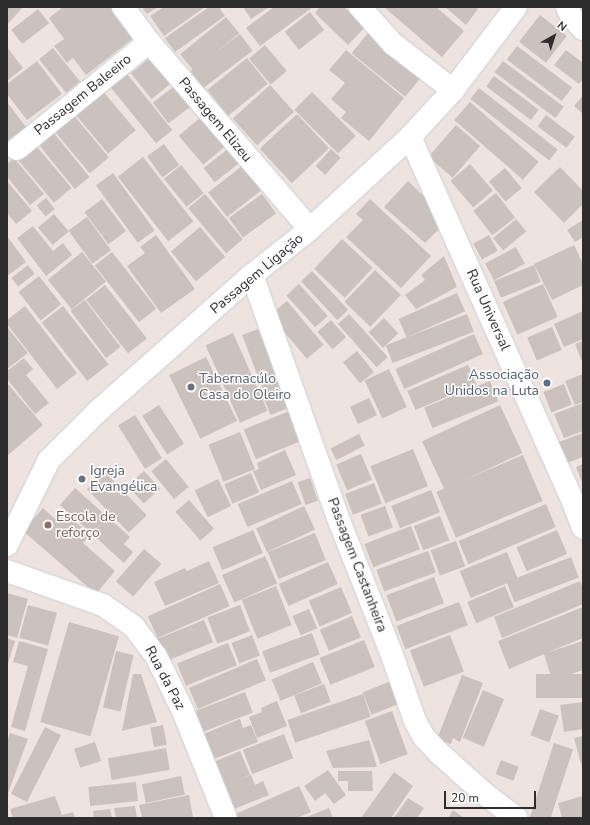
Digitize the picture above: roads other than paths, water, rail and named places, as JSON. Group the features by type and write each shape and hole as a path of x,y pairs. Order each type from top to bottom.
{"street":[{"name":"Passagem Elizeu","path":"123,7 149,42 310,229"},
{"path":"360,7 393,44 453,90"},
{"name":"Passagem Ligação","path":"7,545 49,460 97,412 252,275 310,229 410,137 453,90 516,7"},
{"path":"567,7 571,16 583,29"},
{"name":"Passagem Baleeiro","path":"17,149 149,42"},
{"name":"Rua Universal","path":"410,137 570,494 583,528"},
{"name":"Passagem Castanheira","path":"252,275 340,523 392,655 417,725 424,737 438,752 486,795 516,818"},
{"name":"Rua da Paz","path":"7,571 103,605 134,627 156,656 183,710 226,818"}],"place":[{"name":"Associação Unidos na Luta","path":"547,383"},
{"name":"Tabernacúlo Casa do Oleiro","path":"191,387"},
{"name":"Igreja Evangélica","path":"82,479"},
{"name":"Escola de reforço","path":"48,525"}]}
